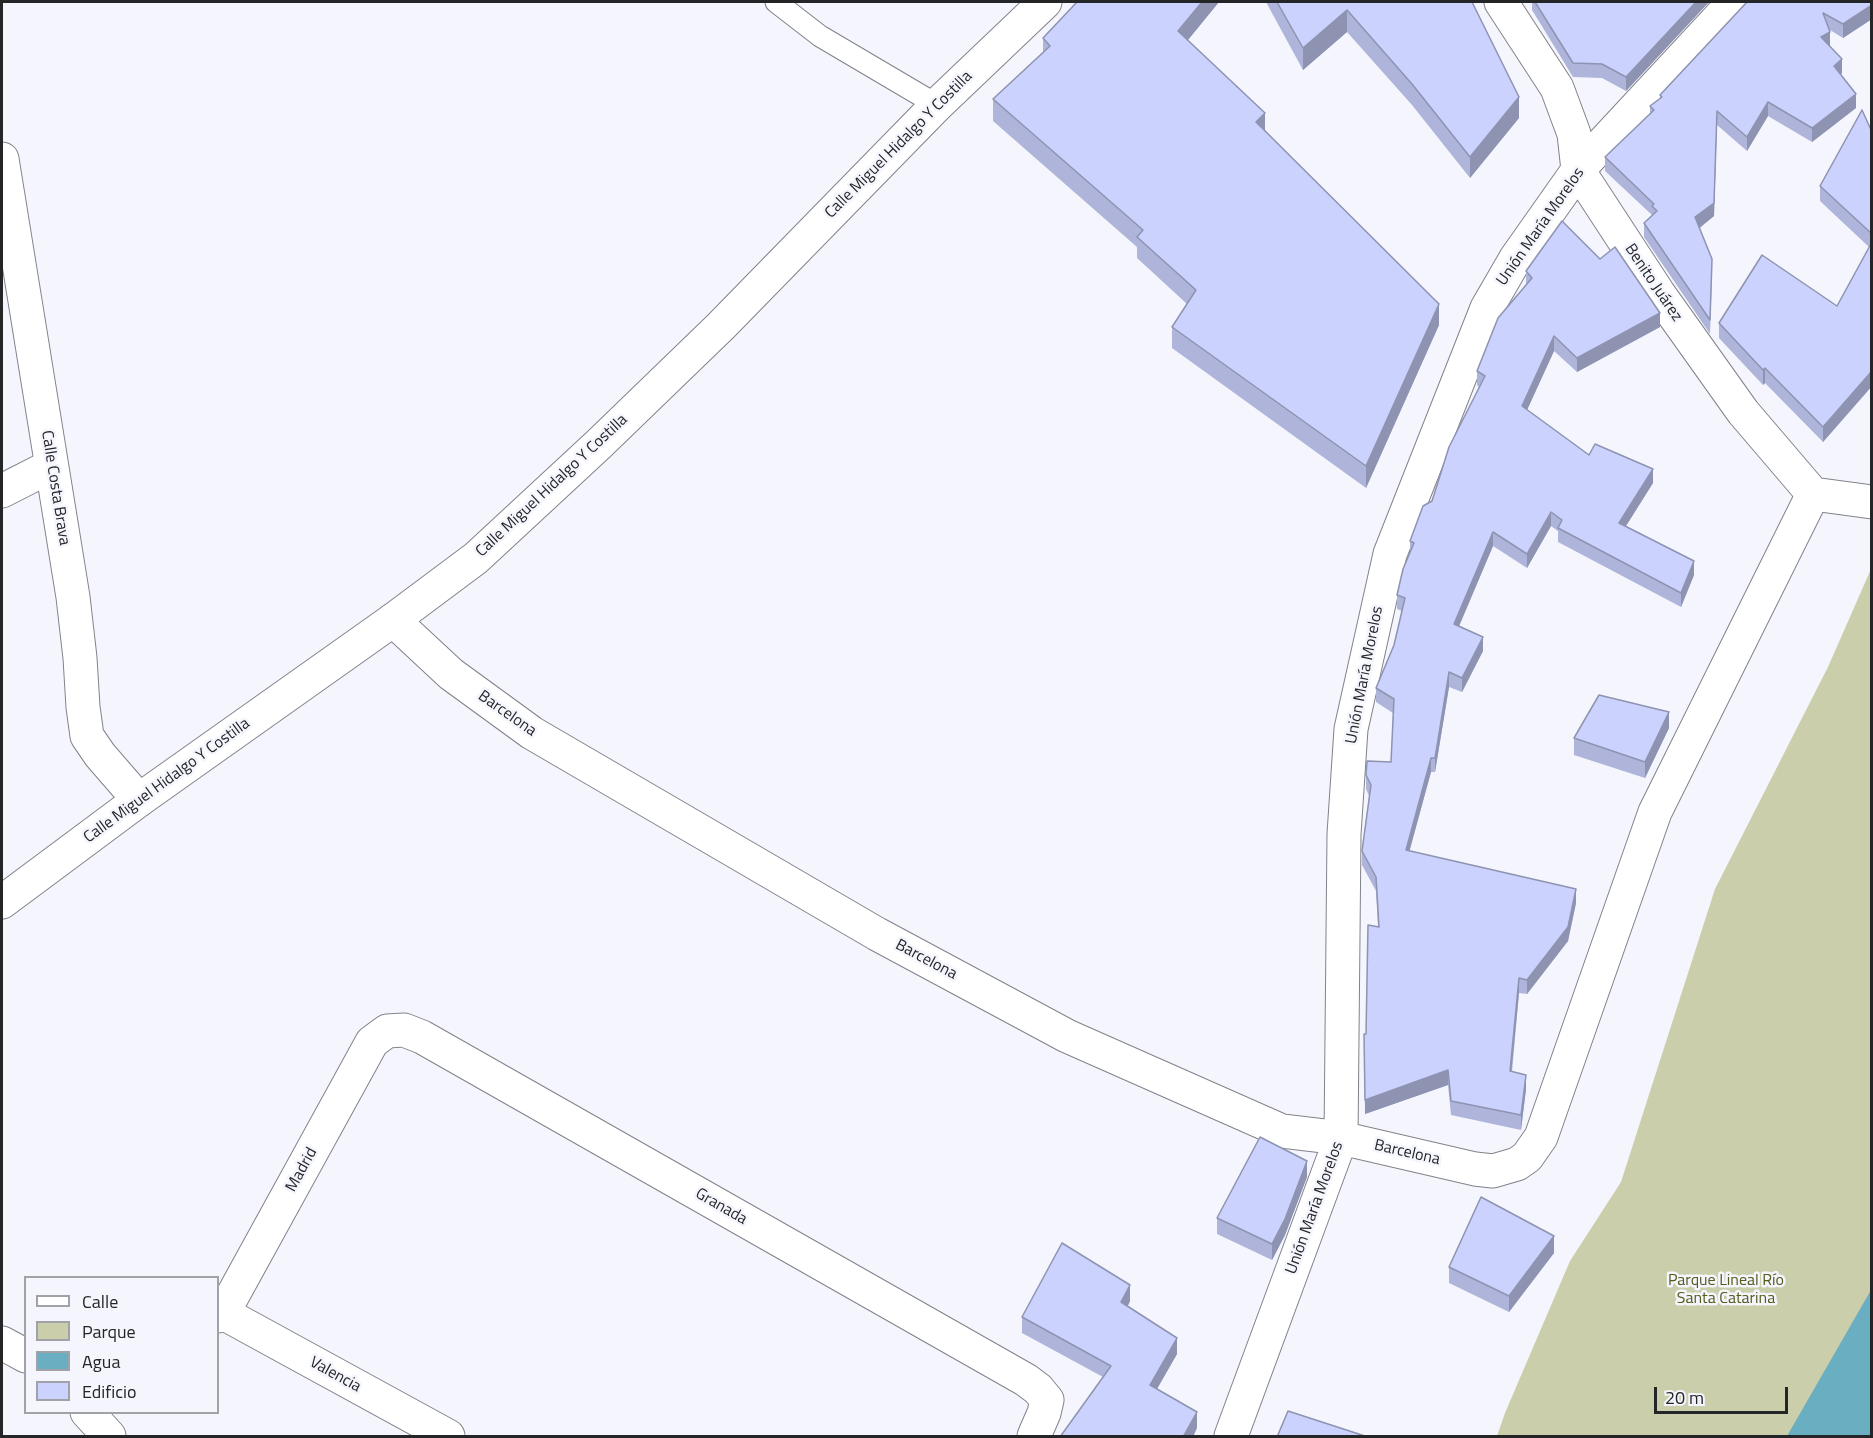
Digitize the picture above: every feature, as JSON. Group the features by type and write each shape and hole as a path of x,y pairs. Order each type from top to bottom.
{"street":[{"name":"Calle Miguel Hidalgo Y Costilla","path":"2,902 139,800 393,620 476,558 721,326 937,105 1045,2"},
{"name":"Benito Juárez","path":"1501,2 1557,88 1574,134 1578,170 1659,294 1737,403 1813,494"},
{"name":"Unión María Morelos","path":"1231,1437 1341,1138 1344,845 1351,729 1390,554 1487,308 1516,258 1578,170 1734,2"},
{"name":"Calle Costa Brava","path":"2,159 73,597 87,736 100,755 139,800"},
{"path":"2,491 51,466"},
{"name":"Barcelona","path":"393,620 451,674 532,733 877,934 1068,1036 1282,1131 1341,1138 1475,1169 1493,1171 1517,1164 1527,1157 1541,1137 1655,812 1813,494"},
{"path":"1813,494 1872,502"},
{"name":"Granada","path":"387,1031 404,1030 432,1043 1026,1380 1047,1400 1034,1437"},
{"name":"Madrid","path":"220,1314 372,1042 387,1031"},
{"name":"Valencia","path":"220,1314 448,1437"},
{"path":"2,1343 24,1355"},
{"path":"88,1414 109,1437"}],"lane":[{"path":"776,2 820,36 937,105"}],"green space":[{"name":"Parque Lineal Río Santa Catarina","path":"1871,569 1871,1436 1497,1436 1570,1261 1621,1182 1715,889 1828,667"}],"water":[{"path":"1871,1290 1871,1436 1787,1436"}],"building":[{"path":"1077,2 1202,2 1178,31 1265,113 1256,122 1439,304 1366,466 1172,327 1196,290 1137,237 1143,230 993,99 1050,46 1043,38"},
{"path":"1277,2 1472,2 1519,97 1470,157 1412,84 1347,10 1303,48"},
{"path":"1535,2 1696,2 1626,77 1602,64 1573,63"},
{"path":"1747,2 1872,2 1872,5 1843,24 1823,13 1830,32 1821,37 1842,59 1834,66 1856,94 1812,128 1768,102 1747,137 1717,111 1714,203 1695,217 1712,259 1710,320 1644,223 1657,211 1652,206 1654,204 1605,157 1654,110 1650,106 1662,97 1660,95"},
{"path":"1862,110 1872,132 1872,234 1820,186"},
{"path":"1562,221 1600,259 1615,247 1660,313 1577,358 1554,336 1522,406 1589,455 1595,444 1653,469 1619,523 1694,561 1681,593 1558,528 1562,520 1551,512 1527,554 1493,532 1454,624 1483,637 1462,678 1449,672 1435,758 1431,758 1406,850 1576,889 1568,927 1527,980 1519,978 1510,1071 1526,1075 1521,1115 1451,1101 1448,1070 1365,1100 1364,1034 1366,1034 1368,925 1379,927 1376,877 1362,851 1371,785 1366,775 1367,761 1391,762 1394,699 1376,688 1394,645 1405,598 1397,595 1403,569 1414,543 1410,541 1423,506 1432,501 1449,447 1485,376 1477,371 1498,318 1532,278 1526,271"},
{"path":"1872,242 1872,371 1823,427 1765,368 1763,370 1719,323 1762,255 1837,306"},
{"path":"1599,695 1669,712 1645,762 1574,738"},
{"path":"1260,1137 1307,1161 1285,1219 1272,1244 1217,1218"},
{"path":"1481,1197 1554,1236 1509,1296 1449,1267"},
{"path":"1062,1243 1130,1285 1121,1302 1177,1338 1150,1385 1197,1412 1183,1437 1060,1437 1111,1366 1022,1317"},
{"path":"1288,1411 1368,1437 1277,1437"}]}
